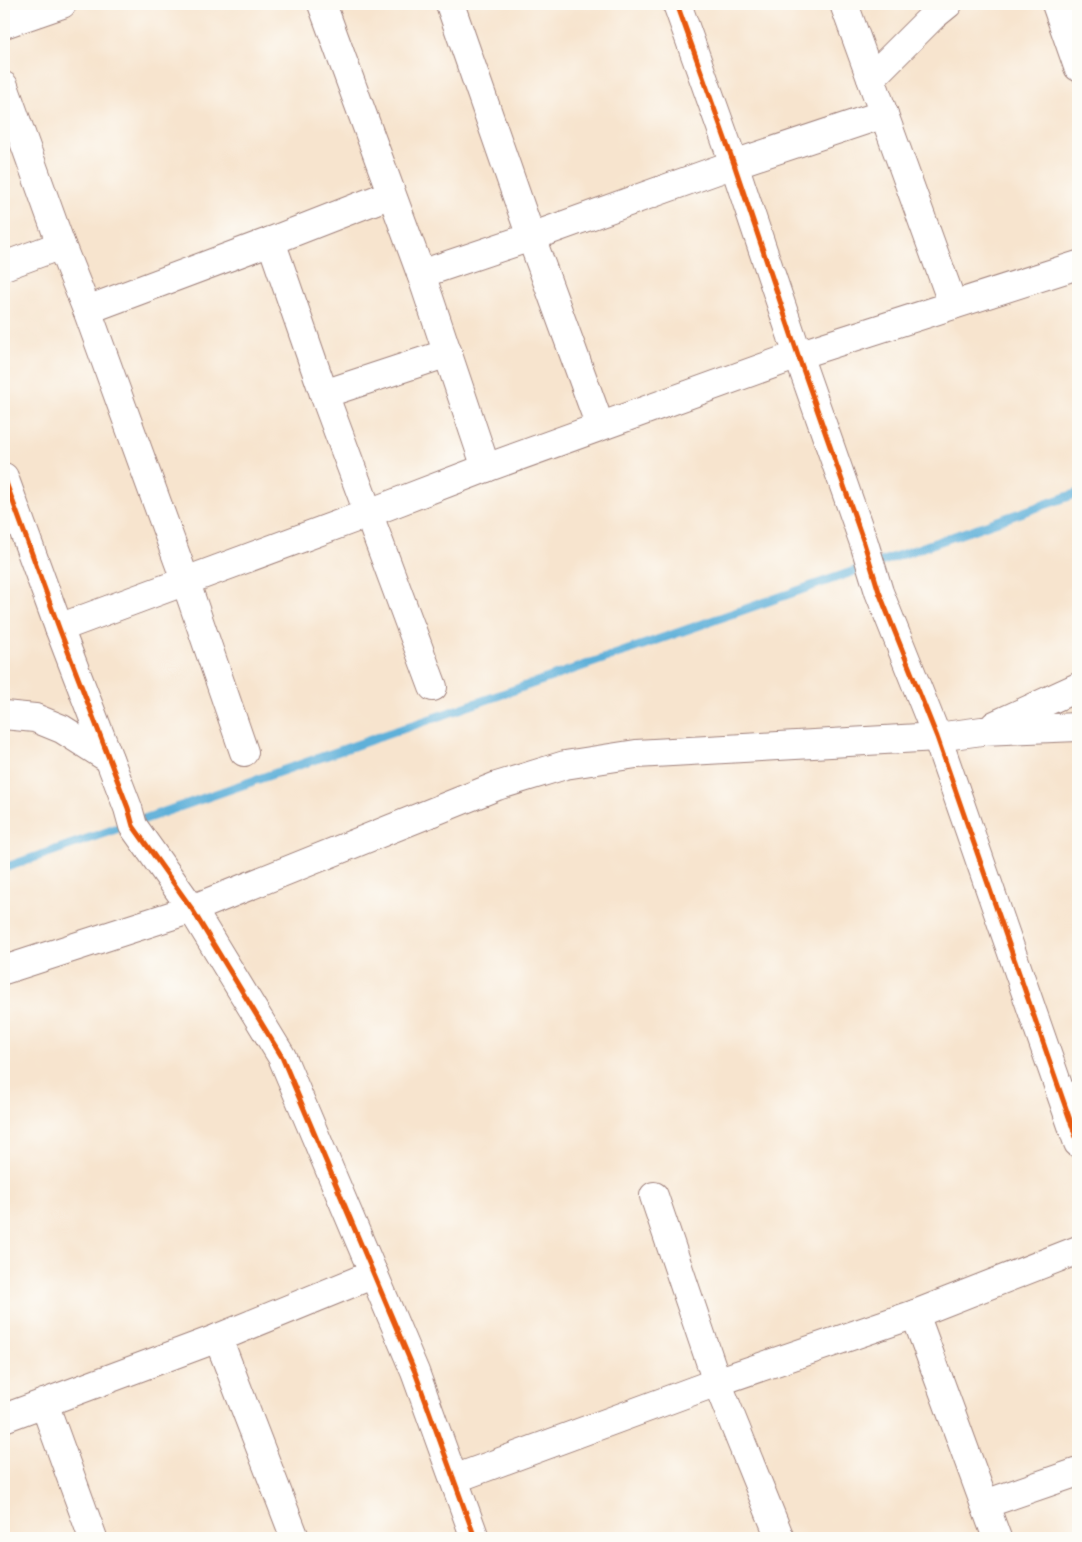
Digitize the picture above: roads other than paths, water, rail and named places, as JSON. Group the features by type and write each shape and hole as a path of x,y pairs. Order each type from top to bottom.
{"street":[{"path":"4,24 62,4"},
{"path":"322,4 421,274 486,468"},
{"path":"450,4 531,237 600,426"},
{"path":"677,4 734,164 864,543 879,592 937,737 1078,1143"},
{"path":"844,4 953,305"},
{"path":"871,78 932,17 948,4"},
{"path":"1056,4 1078,67"},
{"path":"4,86 185,580 244,752"},
{"path":"421,274 531,237 734,164 884,114"},
{"path":"87,310 391,194"},
{"path":"271,241 324,394 433,687"},
{"path":"4,266 61,245"},
{"path":"59,628 486,468 798,355 1078,265"},
{"path":"324,394 448,353"},
{"path":"4,477 130,817 192,909 282,1057 415,1372 475,1538"},
{"path":"982,731 1078,687"},
{"path":"4,715 35,718 62,729 109,759"},
{"path":"4,970 192,909 497,786 565,765 636,754 937,737 982,731 1078,727"},
{"path":"654,1196 717,1382 780,1538"},
{"path":"454,1479 717,1382 915,1314 1078,1250"},
{"path":"4,1418 218,1338 374,1274"},
{"path":"915,1314 997,1538"},
{"path":"218,1338 295,1538"},
{"path":"44,1403 93,1538"},
{"path":"985,1504 1078,1472"}],"waterway":[{"path":"4,868 1078,493"}]}
